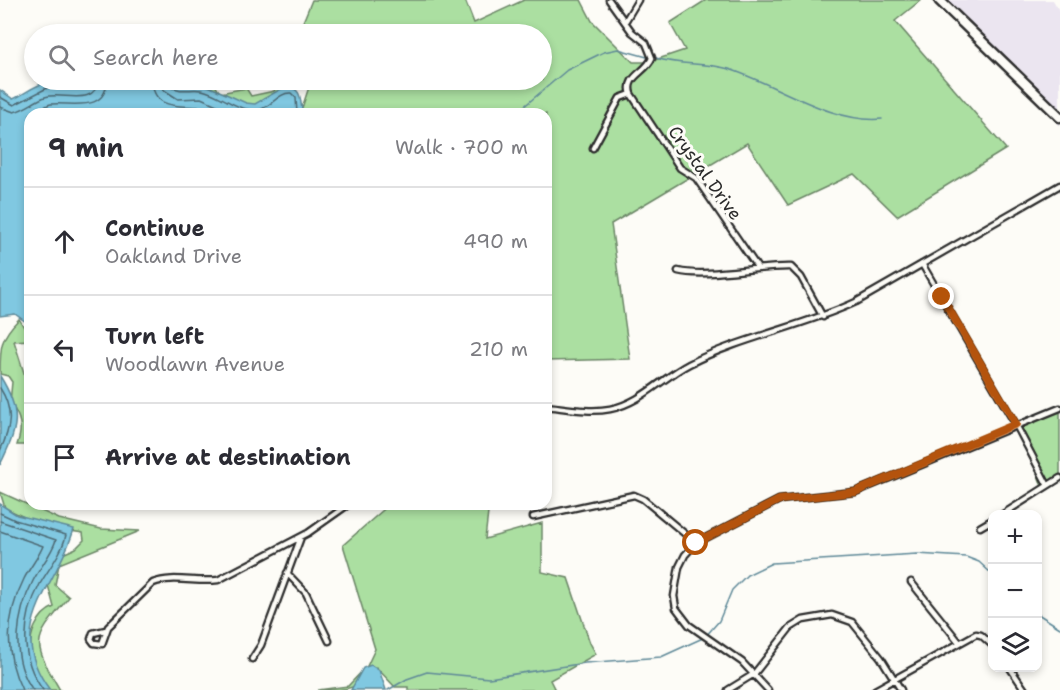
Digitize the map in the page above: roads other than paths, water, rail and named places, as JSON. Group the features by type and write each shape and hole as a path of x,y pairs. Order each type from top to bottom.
{"highway":[{"path":"939,0 1060,117"}],"street":[{"path":"593,148 620,98 631,94 628,86 630,80 646,69 652,58 646,43 632,32 626,20 609,0"},
{"path":"626,20 638,0"},
{"name":"Crystal Drive","path":"631,94 680,168 696,178 757,267"},
{"path":"552,406 609,410 631,402 688,364 754,338 823,317 856,302 1060,185"},
{"path":"922,264 1016,424 1047,484"},
{"path":"678,271 690,274 757,267 791,267 801,277 823,317"},
{"path":"768,690 742,662 689,625 676,608 674,596 679,567 685,555 696,543 779,500 855,492 1016,424 1060,408"},
{"path":"1010,510 1047,484 1060,478"},
{"path":"532,517 634,495 651,504 696,543"},
{"path":"106,630 153,583 161,580 205,582 218,580 302,536 340,510"},
{"path":"980,528 988,523"},
{"path":"252,659 261,645 302,536"},
{"path":"287,573 306,593 328,641"},
{"path":"911,582 959,642"},
{"path":"728,690 754,674 790,628 803,620 832,615 852,622 882,658 901,690"},
{"path":"875,690 976,634 988,641"},
{"path":"1013,672 1025,690"}],"water":[{"path":"0,90 13,99 29,90 217,90 246,103 255,104 279,90 296,90 300,96 302,108 24,108 24,321 15,314 0,316"},
{"path":"0,376 12,400 15,421 11,441 0,465"},
{"path":"0,504 17,515 74,529 46,589 32,626 31,646 37,667 50,690 0,690"},
{"path":"371,665 379,670 386,690 351,690 363,668"}],"waterway":[{"path":"552,83 567,70 604,52 618,49 647,57"},
{"path":"656,58 729,69 824,109 863,119 882,119"},
{"path":"522,108 543,90"},
{"path":"388,690 407,679 427,672 489,678 585,663 661,657 705,637 719,621 732,590 747,575 772,563 917,554 966,557 979,562 988,570"},
{"path":"1042,617 1060,628"}]}
